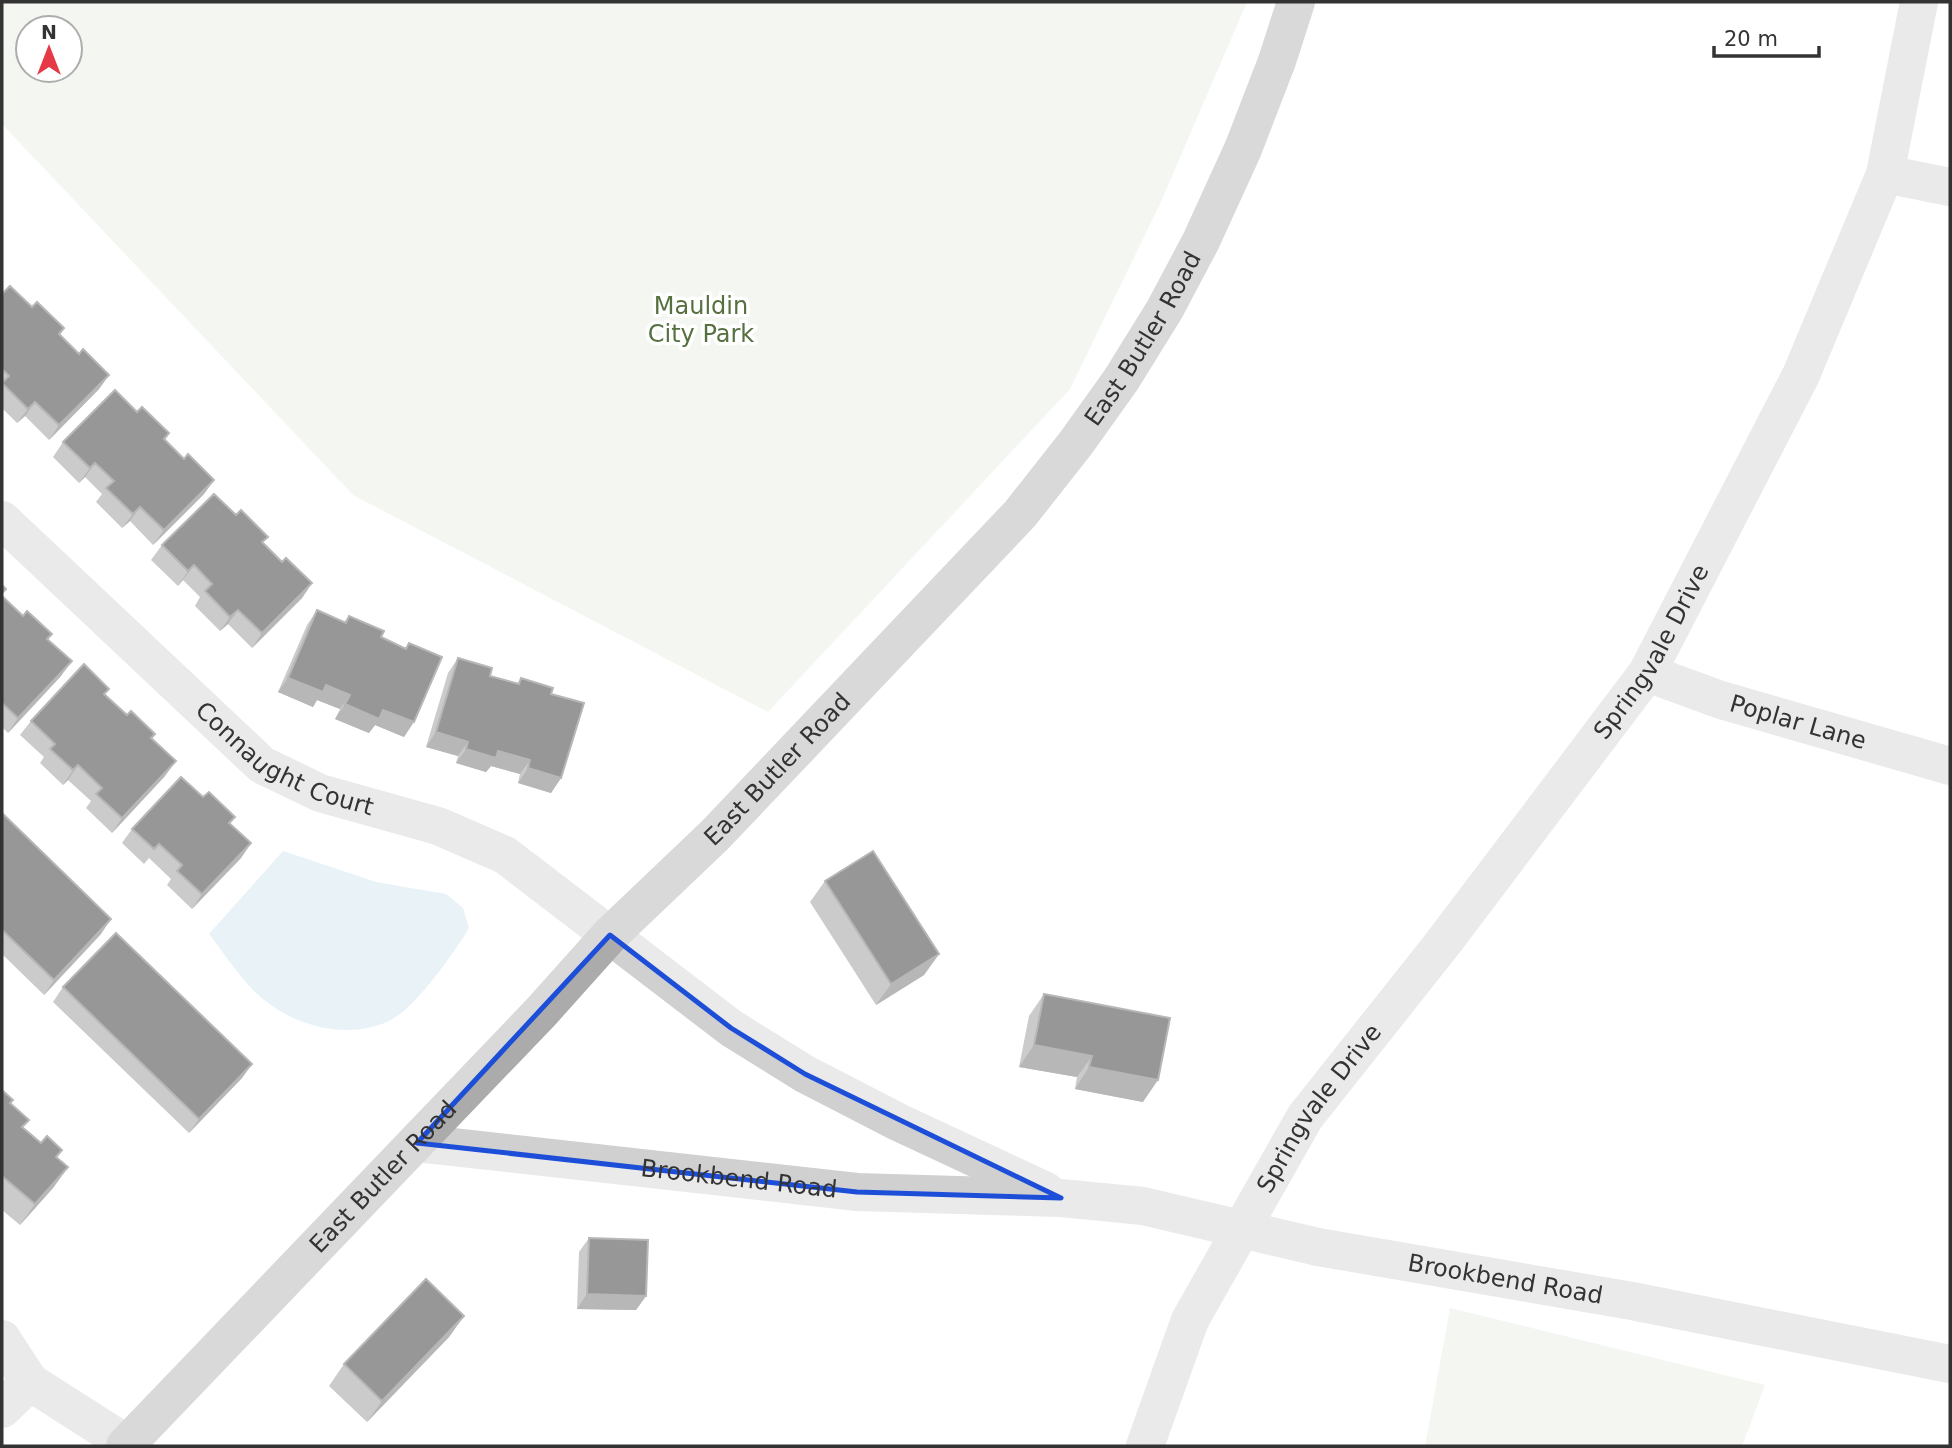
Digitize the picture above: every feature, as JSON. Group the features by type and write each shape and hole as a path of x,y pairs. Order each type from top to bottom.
{"main road":[{"name":"East Butler Road","path":"126,1445 416,1143 610,935 715,835 1020,513 1076,443 1121,380 1201,241 1243,149 1277,61 1296,2"}],"street":[{"name":"Springvale Drive","path":"1145,1446 1190,1320 1305,1117 1443,943 1647,673 1801,375 1885,174 1919,2"},
{"path":"1885,174 1950,187"},
{"name":"Connaught Court","path":"2,520 262,765 320,793 438,826 505,855 610,935"},
{"name":"Poplar Lane","path":"1647,673 1721,700 1950,766"},
{"name":"Brookbend Road","path":"610,935 731,1028 805,1074 898,1122 1061,1198"},
{"name":"Brookbend Road","path":"416,1143 857,1192 1061,1198 1143,1206 1318,1247 1632,1301 1950,1363"},
{"path":"2,1339 30,1382 126,1445"},
{"path":"2,1409 30,1382"}],"highlighted area":[{"path":"610,935 731,1028 805,1074 1061,1198 857,1192 417,1143"}],"green space":[{"name":"Mauldin City Park","path":"2,2 1247,2 1160,204 1070,389 768,712 353,495 2,124"},
{"path":"1450,1308 1765,1385 1742,1446 1425,1446"}],"water":[{"path":"283,851 376,882 446,894 463,908 469,928 422,993 389,1021 353,1030 316,1026 298,1020 281,1012 252,989 209,934"}],"building":[{"path":"10,286 32,307 37,302 64,328 59,334 79,354 83,349 109,375 59,425 35,402 28,409 2,383 9,376 2,369 2,294"},
{"path":"115,390 137,412 142,407 169,433 164,439 184,459 188,454 214,480 164,530 140,507 133,514 106,488 114,481 95,463 90,468 63,442"},
{"path":"214,494 236,515 241,510 268,537 262,542 282,562 286,558 312,583 262,633 238,610 230,617 205,591 212,584 194,565 188,571 162,545"},
{"path":"2,596 23,616 27,611 52,634 47,639 72,661 18,718 2,703"},
{"path":"317,610 346,623 349,616 384,631 381,637 406,649 409,643 442,657 414,722 383,710 379,719 345,704 350,695 326,685 323,692 288,678"},
{"path":"458,658 492,668 490,676 519,684 521,678 553,688 551,694 584,703 561,778 528,768 530,760 498,751 496,758 466,749 468,742 436,732"},
{"path":"84,664 109,689 104,694 127,715 131,711 155,734 151,738 176,761 122,818 96,794 102,788 78,765 73,770 50,749 55,744 31,721"},
{"path":"181,777 203,797 209,792 235,817 229,823 251,843 202,894 177,871 182,865 159,844 154,849 132,829"},
{"path":"2,813 111,919 54,980 2,930"},
{"path":"873,851 939,954 891,984 825,881"},
{"path":"116,933 252,1064 199,1119 63,987"},
{"path":"1044,994 1170,1018 1158,1080 1089,1067 1092,1056 1034,1045"},
{"path":"2,1090 13,1100 10,1103 29,1120 22,1127 41,1143 47,1136 62,1150 56,1157 68,1167 35,1204 2,1176"},
{"path":"589,1238 648,1240 646,1296 587,1294"},
{"path":"426,1279 464,1316 382,1401 344,1364"}]}
